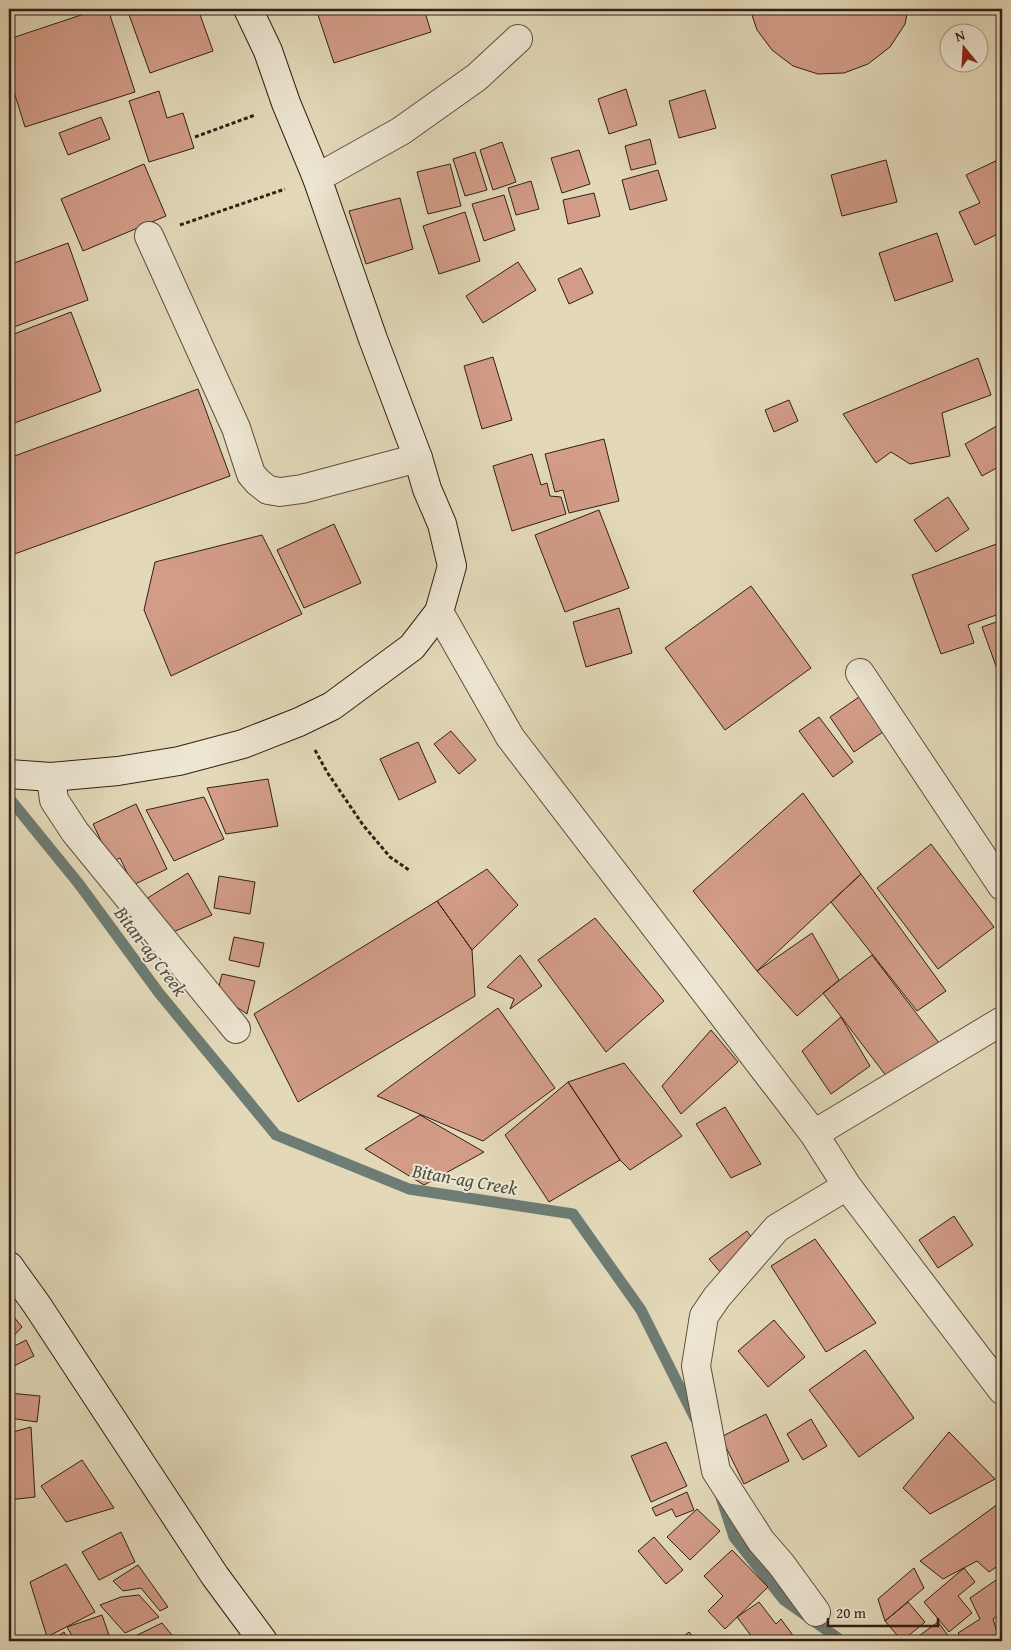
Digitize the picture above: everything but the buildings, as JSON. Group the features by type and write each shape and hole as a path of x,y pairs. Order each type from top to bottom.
{"street":[{"path":"9,774 51,777 118,771 179,761 243,744 299,722 332,706 412,647 439,612 452,566 442,524 373,339 317,178 286,103 268,51 248,9"},
{"path":"317,178 401,131 477,77 518,38"},
{"path":"149,236 236,428 251,474 258,482 268,490 280,492 302,489 418,458"},
{"path":"439,612 510,738 814,1134 847,1186 1002,1390"},
{"path":"860,673 1002,886"},
{"path":"51,777 54,800 75,832 236,1030"},
{"path":"814,1134 1002,1021"},
{"path":"816,1612 781,1564 761,1541 716,1471 696,1366 704,1316 717,1297 777,1228 847,1186"},
{"path":"9,1266 37,1304 215,1576 262,1641"}],"path":[{"path":"195,137 286,103"},
{"path":"149,236 317,178"},
{"path":"299,722 327,772 363,825 390,857 409,870"}],"waterway":[{"name":"Bitan-ag Creek","path":"9,798 79,884 159,993 276,1135 409,1189 573,1214 641,1310 695,1418"},
{"name":"Bitan-ag Creek","path":"721,1497 734,1537 784,1600 842,1641"}]}
